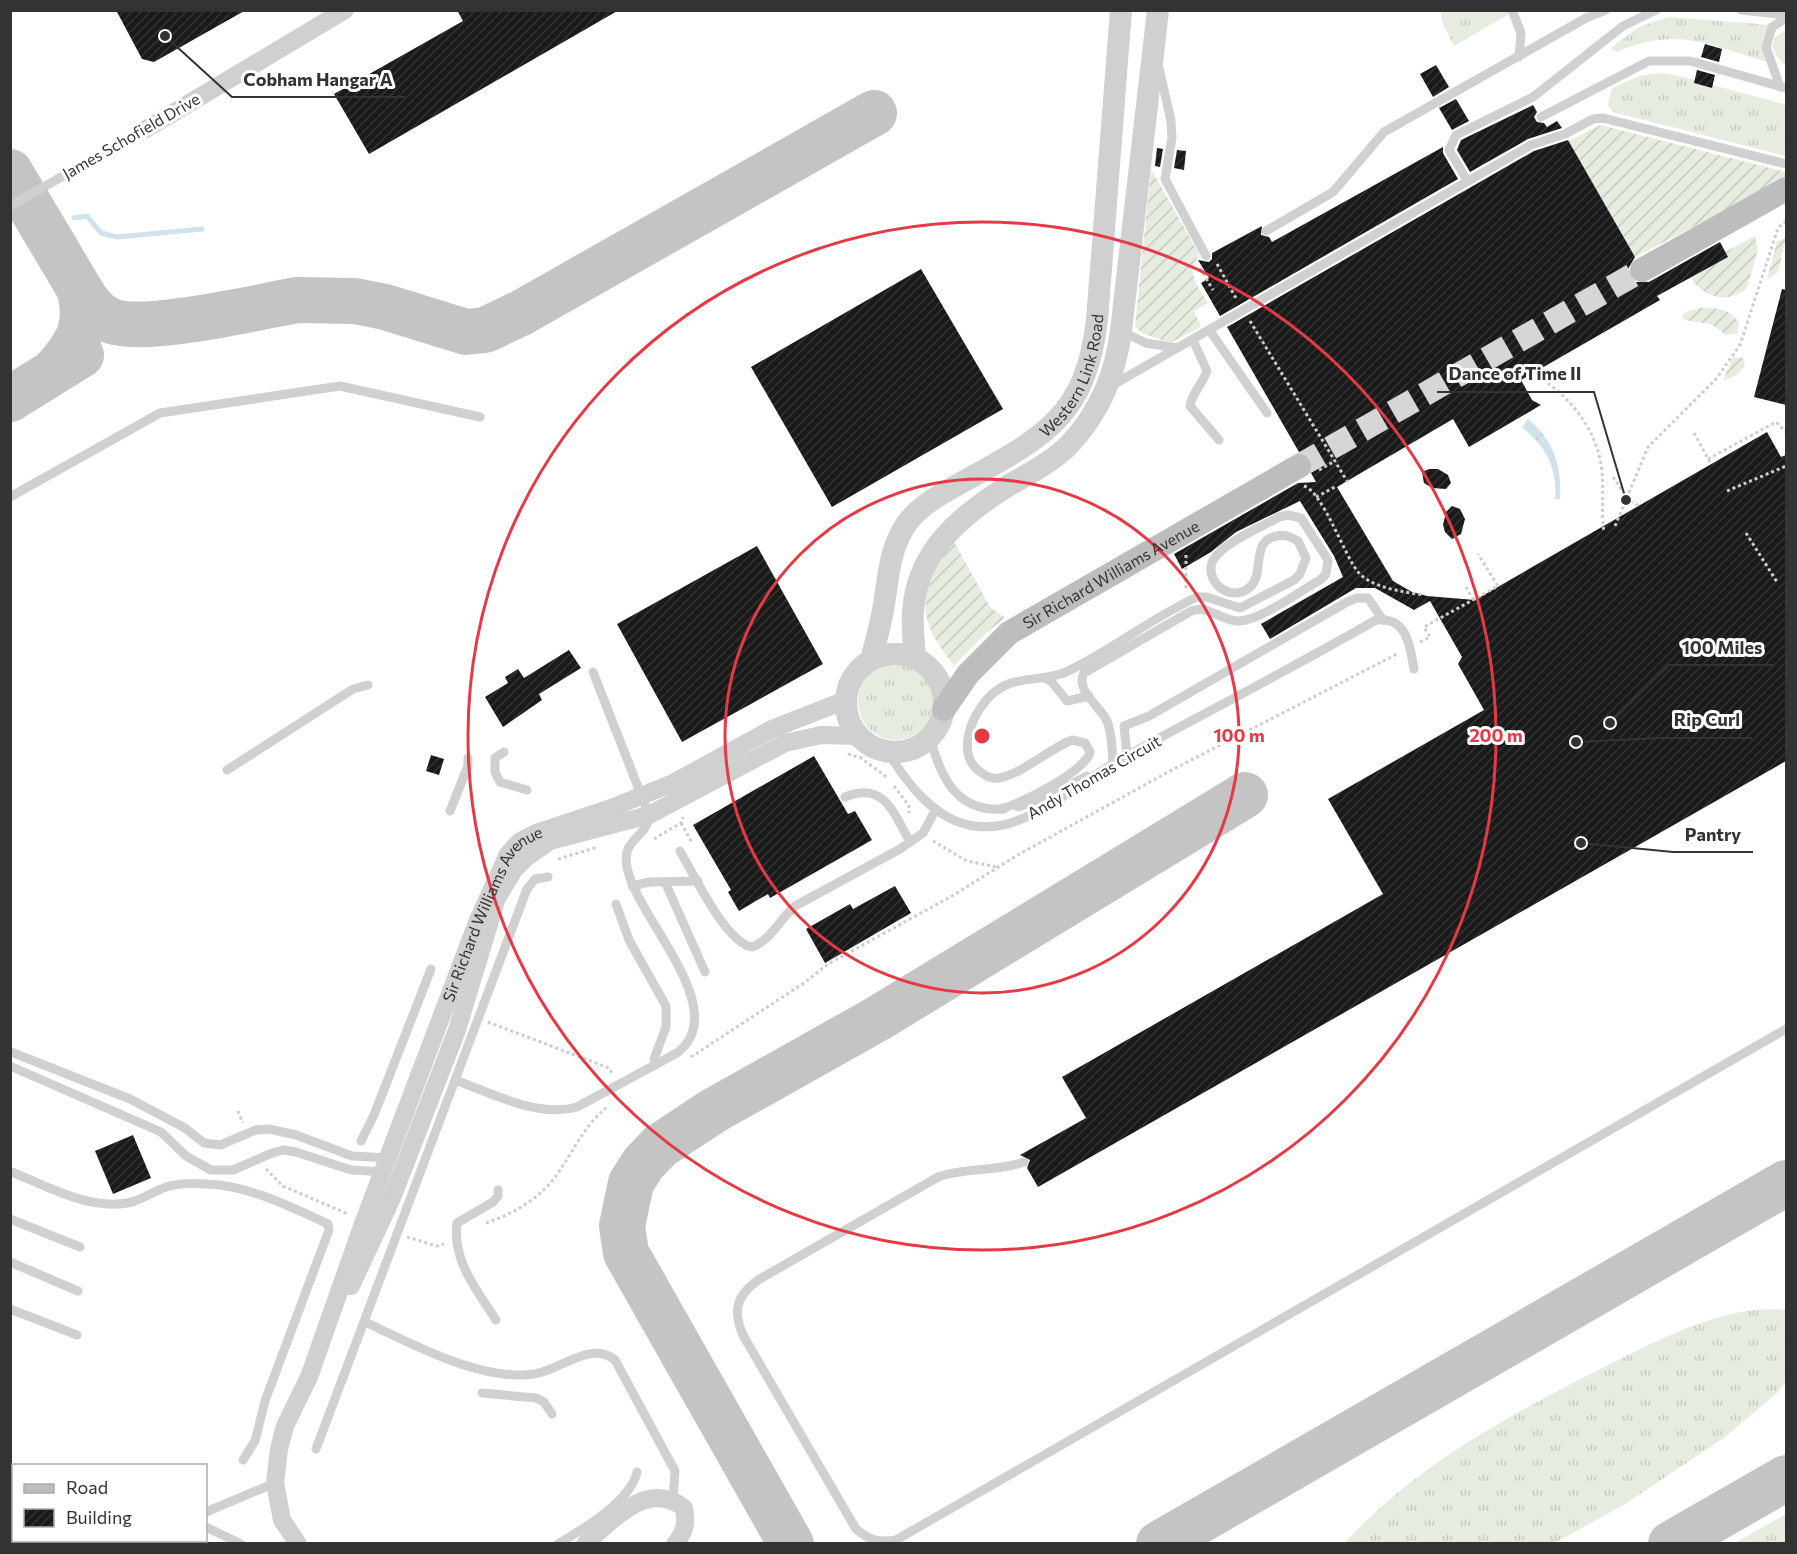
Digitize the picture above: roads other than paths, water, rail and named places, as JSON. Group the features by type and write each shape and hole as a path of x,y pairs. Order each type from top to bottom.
{"main road":[{"path":"1642,270 1786,189"},
{"name":"Sir Richard Williams Avenue","path":"944,709 982,658 1022,624 1176,545 1298,475"}],"street":[{"name":"James Schofield Drive","path":"146,129 345,10"},
{"name":"Western Link Road","path":"871,659 882,615 891,555 909,521 919,510 945,492 1032,443 1073,401 1084,377 1094,345 1097,320 1121,10"},
{"name":"Western Link Road","path":"915,658 912,622 914,598 922,574 941,540 972,508 1067,447 1099,407 1107,388 1118,355 1158,10"},
{"path":"888,654 915,658 928,667 938,679 943,694 944,709 939,724 930,737 918,746 903,751 887,751 872,746 852,745 846,700 855,675 871,659 888,654"},
{"name":"Sir Richard Williams Avenue","path":"298,1544 282,1520 275,1483 285,1426 309,1377 364,1221 482,910 508,854 519,842 536,832 673,783 772,729 846,700"},
{"name":"Sir Richard Williams Avenue","path":"332,1316 346,1296 365,1258 402,1173 457,1030 497,898 505,882 527,857 550,842 649,815 785,743 821,735 852,745"},
{"path":"585,1544 633,1505 650,1498 673,1499 684,1508 687,1521 683,1534 675,1544"}],"lane":[{"path":"1512,10 1521,33 1519,57"},
{"path":"1266,231 1333,192 1384,132 1586,18 1606,10"},
{"path":"1467,180 1449,150 1456,135 1533,97 1623,26 1656,10"},
{"path":"1741,10 1786,16"},
{"path":"1783,87 1766,47 1772,27 1786,16"},
{"path":"1154,45 1171,121 1172,138 1165,179 1206,256"},
{"path":"1541,117 1649,61 1690,61 1783,87"},
{"path":"1107,388 1210,331 1467,180 1532,145 1565,134 1593,119 1603,118 1786,164"},
{"name":"James Schofield Drive","path":"10,206 146,129"},
{"path":"1121,331 1146,343 1177,348"},
{"path":"1210,331 1267,413"},
{"path":"1193,340 1207,371 1202,386 1191,396 1190,406 1219,440"},
{"path":"10,497 160,413 340,386 480,417"},
{"path":"1000,809 1022,802 1080,765 1089,757 1089,748 1077,739 1066,742 1000,778 991,778 973,765 969,757 969,739 983,704 1009,683 1044,678 1070,670 1197,597 1206,597 1240,608 1294,580 1305,566 1306,558 1303,548 1291,537 1275,536 1264,543 1256,579 1252,585 1240,593 1219,588 1211,576 1211,562 1223,549 1279,517 1294,515 1306,523 1328,560 1326,574 1320,580 1248,620 1230,621 1200,608 1184,614 1087,669 1081,681 1108,723 1113,763"},
{"path":"1127,755 1124,726 1149,716 1357,598 1368,598 1383,620 1395,621 1401,627 1410,647 1414,669"},
{"name":"Andy Thomas Circuit","path":"887,751 912,787 936,809 974,826 1002,825 1034,813 1078,788 1100,770 1127,755 1277,678 1376,620 1383,620"},
{"path":"455,1080 538,1108 563,1111 577,1107 687,1045 694,1027 695,1016 690,991 632,886 626,863 627,852 630,842 646,829 649,815 593,672"},
{"path":"1044,678 1051,681 1067,701 1089,696"},
{"path":"227,770 353,689 368,685"},
{"path":"930,737 942,777 971,803 985,808 1000,809 1030,804 1100,770"},
{"path":"504,752 495,758 494,764 500,782 527,790"},
{"path":"450,811 468,766 468,758"},
{"path":"845,798 860,791 872,791 882,798 910,842"},
{"path":"680,851 727,929 737,941 752,947 762,944 781,918 795,906 923,833 936,809"},
{"path":"316,1449 527,889 535,879 548,877"},
{"path":"632,886 665,882 698,882"},
{"path":"665,882 705,972"},
{"path":"616,904 629,940 666,1006 666,1027 654,1059"},
{"path":"361,1141 374,1115 431,969"},
{"path":"1024,1162 1007,1168 969,1169 938,1178 758,1280 740,1297 736,1310 740,1328 855,1529 871,1540 881,1543 896,1540 1786,1029"},
{"path":"10,1052 130,1099 185,1128 204,1143 220,1145 263,1129 281,1130 352,1156 386,1165 402,1173"},
{"path":"10,1066 161,1132 186,1156 203,1167 226,1171 278,1151 290,1150 351,1170 386,1165"},
{"path":"12,1172 78,1198 116,1204 134,1202 164,1188 178,1185 223,1186 239,1189 328,1224 329,1230 265,1401 255,1441 243,1460"},
{"path":"496,1320 467,1275 456,1242 457,1223 493,1202 498,1196 498,1190"},
{"path":"10,1219 80,1248"},
{"path":"10,1262 78,1290"},
{"path":"10,1310 77,1335"},
{"path":"365,1322 417,1346 484,1371 503,1375 536,1374 592,1352 602,1351 615,1360 675,1472 673,1499"},
{"path":"482,1393 536,1398 544,1402 552,1414"},
{"path":"558,1544 597,1519 625,1495 635,1482 637,1472"},
{"path":"207,1512 275,1483"},
{"path":"207,1527 242,1544"}],"water":[{"path":"1528,419 1544,436 1555,455 1558,465 1560,499 1555,499 1554,477 1548,458 1537,442 1522,427"}],"waterway":[{"path":"74,218 87,216 101,233 117,237 202,229"}],"tunnel":[{"path":"1299,466 1642,270"}],"place":[{"name":"Cobham Hangar A","path":"165,36"},
{"name":"Dance of Time II","path":"1626,500"},
{"name":"100 Miles","path":"1610,723"},
{"name":"Rip Curl","path":"1576,742"},
{"name":"Pantry","path":"1581,843"}]}
